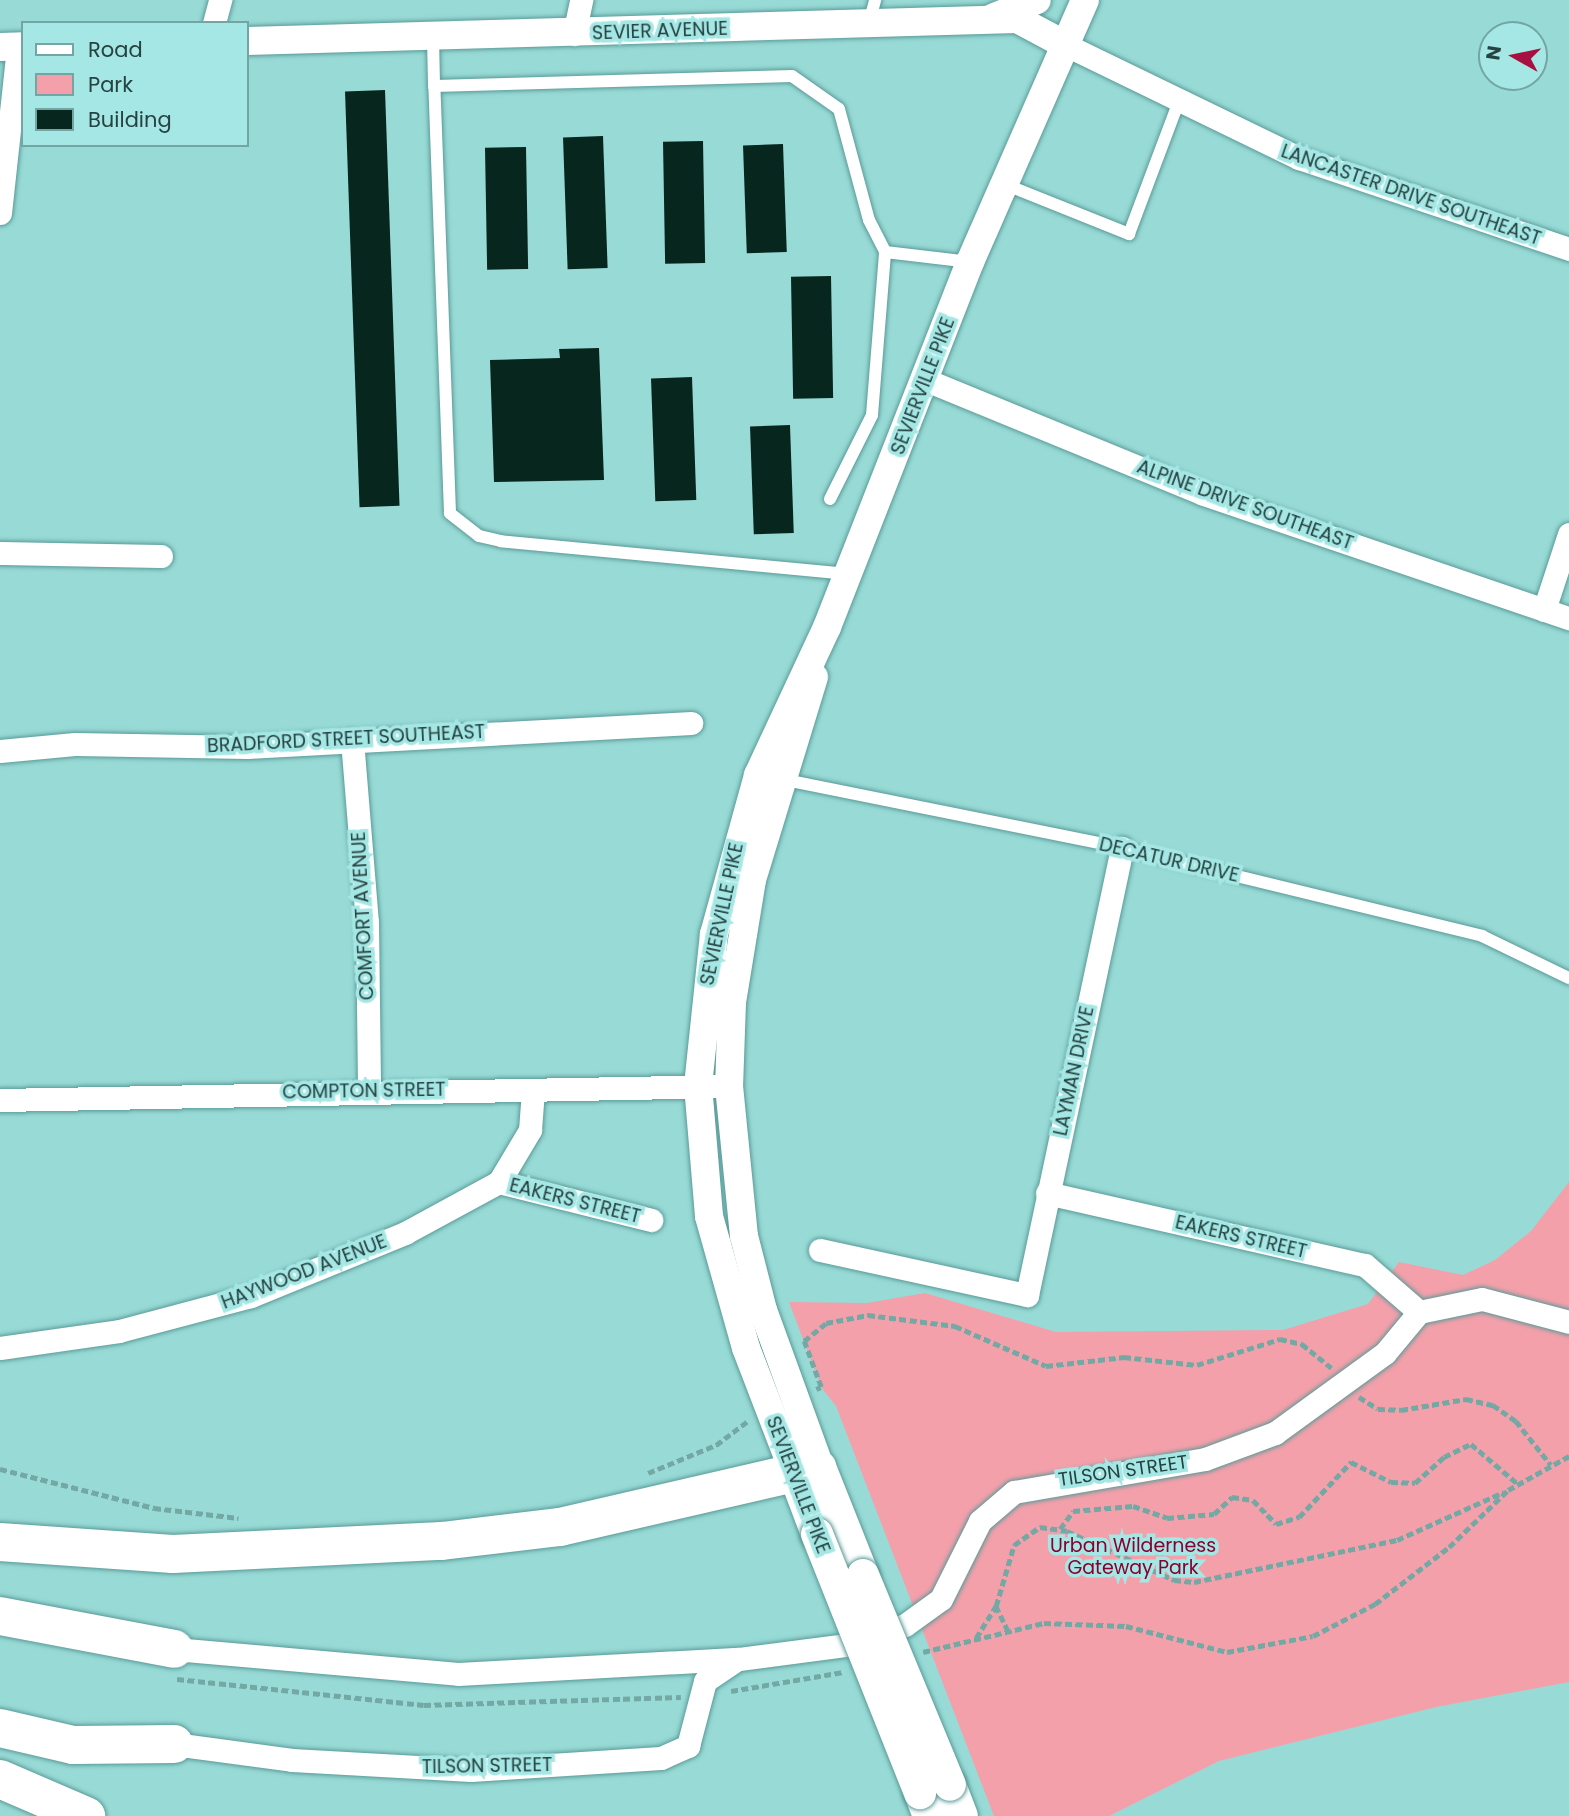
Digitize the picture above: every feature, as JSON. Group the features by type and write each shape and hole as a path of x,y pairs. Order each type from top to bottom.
{"highway":[{"path":"0,1542 173,1554 465,1539 560,1527 807,1470"},
{"path":"0,1616 174,1649"},
{"path":"0,1728 74,1745 174,1744"},
{"path":"0,1779 86,1816"}],"main road":[{"name":"SEVIERVILLE PIKE","path":"807,1470 817,1534 925,1804"},
{"name":"SEVIERVILLE PIKE","path":"807,1470 863,1575 962,1816"}],"street":[{"path":"215,21 220,0"},
{"path":"574,34 580,0"},
{"path":"986,20 1037,0"},
{"name":"SEVIERVILLE PIKE","path":"807,1470 727,1289 709,1216 698,1086 714,934 827,627 970,262 1085,0"},
{"name":"SEVIER AVENUE","path":"248,41 574,34 872,12 986,20 1017,19 1066,45"},
{"name":"LANCASTER DRIVE SOUTHEAST","path":"1066,45 1179,101 1325,168 1569,249"},
{"path":"0,213 14,46"},
{"name":"ALPINE DRIVE SOUTHEAST","path":"926,380 1201,493 1569,618"},
{"path":"1544,610 1569,534"},
{"path":"0,553 161,556"},
{"name":"BRADFORD STREET SOUTHEAST","path":"0,751 75,744 247,747 691,723"},
{"name":"COMFORT AVENUE","path":"352,740 367,922 369,1091"},
{"name":"SEVIERVILLE PIKE","path":"771,777 741,935 729,1086 744,1236 807,1470"},
{"name":"LAYMAN DRIVE","path":"820,1250 1027,1295 1122,848"},
{"name":"COMPTON STREET","path":"0,1100 729,1086"},
{"path":"499,1182 530,1130 533,1090"},
{"name":"EAKERS STREET","path":"499,1182 651,1220"},
{"name":"HAYWOOD AVENUE","path":"0,1348 119,1331 251,1296 405,1233 499,1182"},
{"name":"EAKERS STREET","path":"1047,1193 1365,1265 1419,1312"},
{"path":"1419,1312 1482,1299 1569,1322"},
{"name":"TILSON STREET","path":"174,1649 447,1674 739,1659 845,1645 905,1625 941,1599 980,1521 1014,1492 1205,1459 1275,1433 1385,1353 1419,1312"},
{"name":"TILSON STREET","path":"174,1744 292,1760 446,1769 662,1758 692,1740 697,1695 712,1674 739,1659"},
{"path":"658,1664 697,1695"}],"lane":[{"path":"433,37 450,513 479,536 501,541 849,575"},
{"path":"434,86 792,76 839,109 869,220 885,252 872,415 830,499"},
{"path":"1004,184 1129,234 1179,101"},
{"path":"885,252 970,262"},
{"name":"DECATUR DRIVE","path":"771,777 1122,848 1482,936 1569,978"}],"path":[{"path":"1060,1529 1073,1511 1133,1506 1167,1518 1214,1514 1232,1497 1253,1500 1276,1524 1299,1517 1351,1462 1391,1482 1415,1483 1444,1457 1471,1444 1518,1484"},
{"path":"1551,1465 1569,1456"},
{"path":"976,1638 996,1606 1014,1545 1025,1532 1060,1529 1174,1580 1194,1582 1397,1540 1507,1490"},
{"path":"996,1606 1008,1631"}],"green space":[{"name":"Urban Wilderness Gateway Park","path":"1569,1182 1569,1682 1436,1707 1219,1761 1109,1816 994,1816 836,1406 821,1387 789,1302 867,1303 925,1293 1056,1332 1283,1330 1368,1304 1399,1262 1463,1275 1495,1260 1531,1231"}],"building":[{"path":"385,90 400,506 360,507 345,91"},
{"path":"603,136 608,268 568,269 563,137"},
{"path":"703,141 705,263 665,264 663,142"},
{"path":"783,144 787,252 747,253 743,145"},
{"path":"526,147 528,269 487,270 485,148"},
{"path":"831,276 833,398 793,399 791,277"},
{"path":"599,348 604,480 494,482 490,360 560,358 559,349"},
{"path":"692,377 696,500 655,501 651,378"},
{"path":"790,425 794,533 754,534 750,426"}]}
